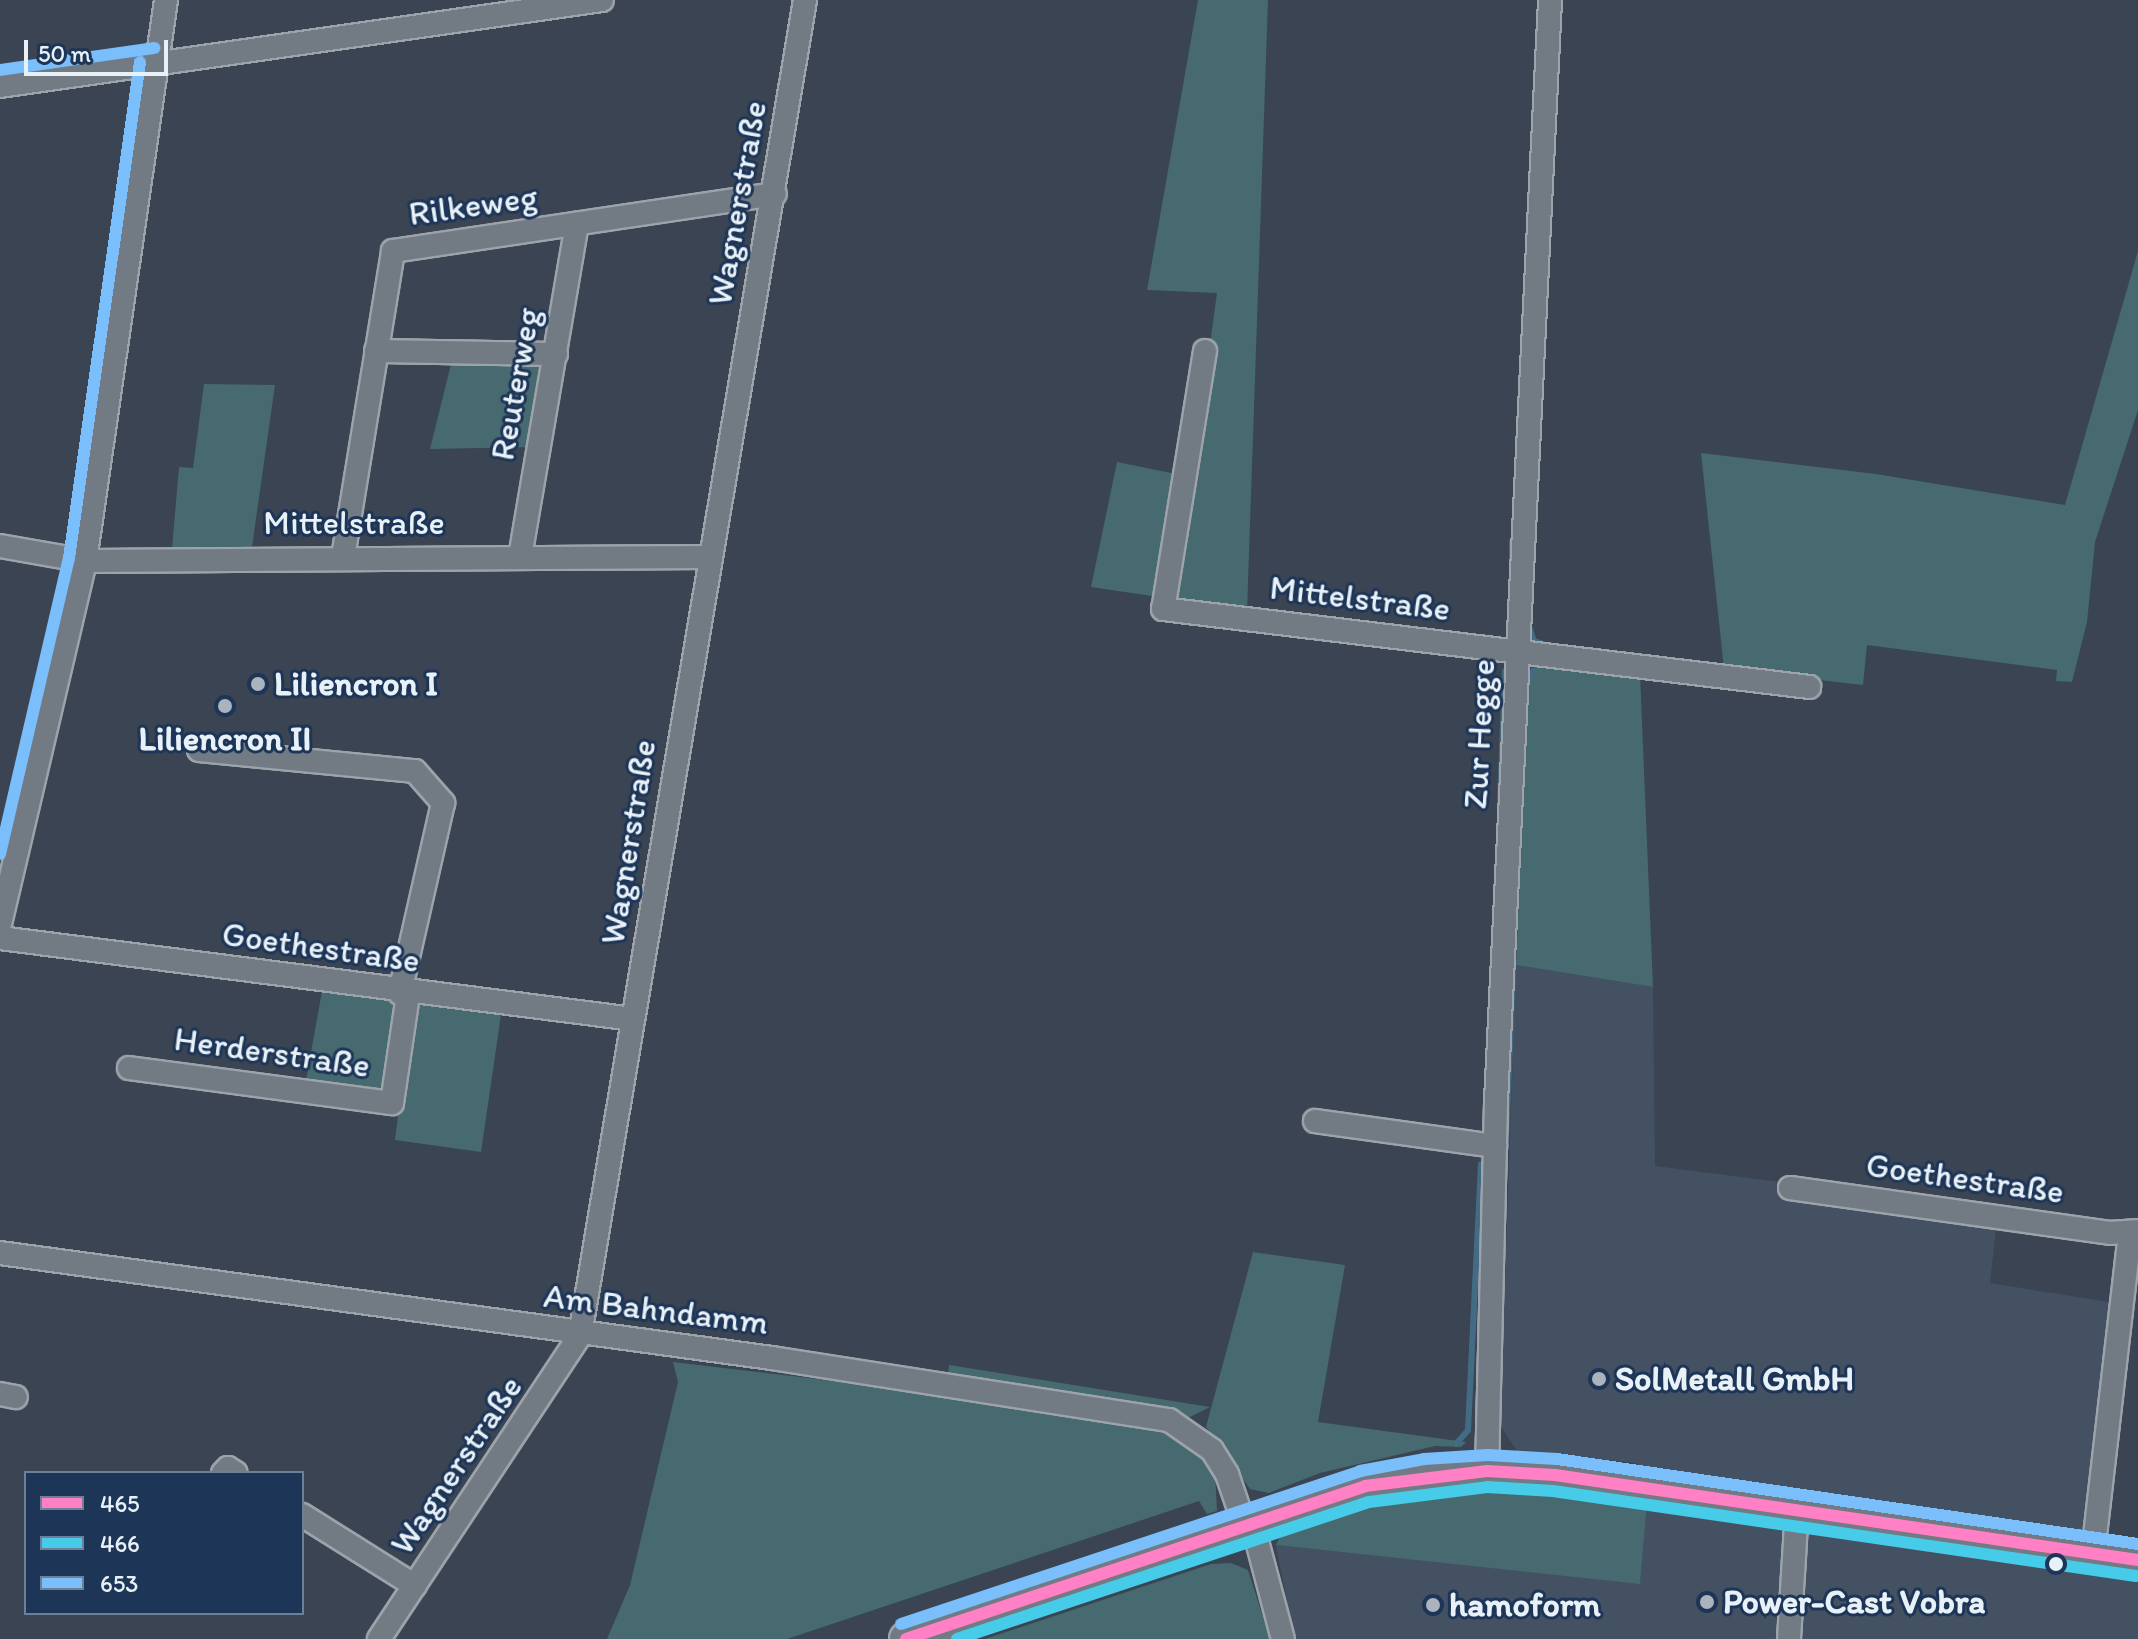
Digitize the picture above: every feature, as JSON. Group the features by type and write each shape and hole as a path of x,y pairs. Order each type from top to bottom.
{"street":[{"path":"0,924 11,838 85,561 166,0"},
{"path":"0,86 602,0"},
{"name":"Wagnerstraße","path":"379,1639 580,1335 709,557 775,194 805,0"},
{"name":"Zur Hegge","path":"1487,1471 1495,1146 1550,0"},
{"name":"Rilkeweg","path":"343,557 393,251 775,194"},
{"name":"Reuterweg","path":"520,557 577,224"},
{"path":"376,351 556,354"},
{"name":"Mittelstraße","path":"1205,351 1163,609 1809,687"},
{"name":"Mittelstraße","path":"0,546 85,561 709,557"},
{"path":"199,750 415,771 443,803 404,993"},
{"name":"Goethestraße","path":"0,938 404,993 633,1019"},
{"name":"Herderstraße","path":"129,1068 392,1103 404,993"},
{"path":"1315,1121 1495,1146"},
{"name":"Goethestraße","path":"1790,1188 2134,1232"},
{"path":"2093,1553 2134,1232"},
{"name":"Am Bahndamm","path":"0,1253 580,1335 772,1358 1169,1420 1212,1450 1227,1474 1248,1523 1283,1639"},
{"path":"906,1639 1365,1486 1487,1471 1797,1510 2138,1560"},
{"path":"1789,1639 1797,1510"},
{"path":"304,1516 415,1586"}],"shaded area":[{"path":"1516,965 1653,987 1655,1166 1998,1210 1990,1283 2115,1303 2082,1568 2138,1577 2138,1639 1294,1639 1276,1545 1640,1583 1647,1503 1637,1463 1517,1451 1500,1425"}],"green space":[{"path":"1198,0 1268,0 1247,612 1175,601 1217,293 1147,290"},
{"path":"2138,251 2138,410 2095,542 2087,622 2072,682 2056,681 2057,670 1867,645 1863,685 1724,669 1701,453 1876,474 2065,505"},
{"path":"452,360 542,361 548,369 536,447 430,449"},
{"path":"204,384 275,385 252,547 172,548 179,467 193,468"},
{"path":"1117,462 1181,475 1159,597 1091,587"},
{"path":"1536,663 1640,674 1653,987 1516,965 1528,682"},
{"path":"322,991 501,1015 481,1152 395,1140 400,1099 305,1086"},
{"path":"1253,1252 1345,1265 1318,1422 1466,1442 1461,1447 1435,1446 1320,1473 1269,1493 1250,1489 1206,1427"},
{"path":"673,1362 946,1394 949,1365 1210,1407 1162,1431 1194,1448 1215,1473 1217,1511 1207,1514 1199,1501 787,1639 607,1639 630,1585 678,1382"},
{"path":"1460,1487 1535,1489 1647,1503 1640,1584 1276,1545 1287,1523 1372,1498"},
{"path":"1231,1563 1248,1570 1270,1639 985,1639 1211,1564"}],"waterway":[{"path":"1512,542 1512,558"},
{"path":"1529,626 1534,641 1546,645"},
{"path":"1500,803 1505,671"},
{"path":"1526,685 1533,671"},
{"path":"1506,1141 1513,972"},
{"path":"1456,1444 1468,1430 1481,1164"}],"transit line":[{"name":"653","path":"0,70 154,48"},
{"name":"653","path":"0,854 69,558 140,62"},
{"name":"653","path":"901,1624 1360,1471 1424,1459 1488,1455 1557,1459 2138,1544"},
{"name":"465","path":"906,1639 1365,1486 1487,1471 1555,1475 2138,1560"},
{"name":"466","path":"957,1639 1369,1502 1487,1487 1553,1491 2136,1576"}],"place":[{"name":"Liliencron I","path":"258,684"},
{"name":"Liliencron II","path":"225,706"},
{"name":"SolMetall GmbH","path":"1599,1379"},
{"name":"Power-Cast Vobra","path":"1707,1602"},
{"name":"hamoform","path":"1433,1605"}]}
